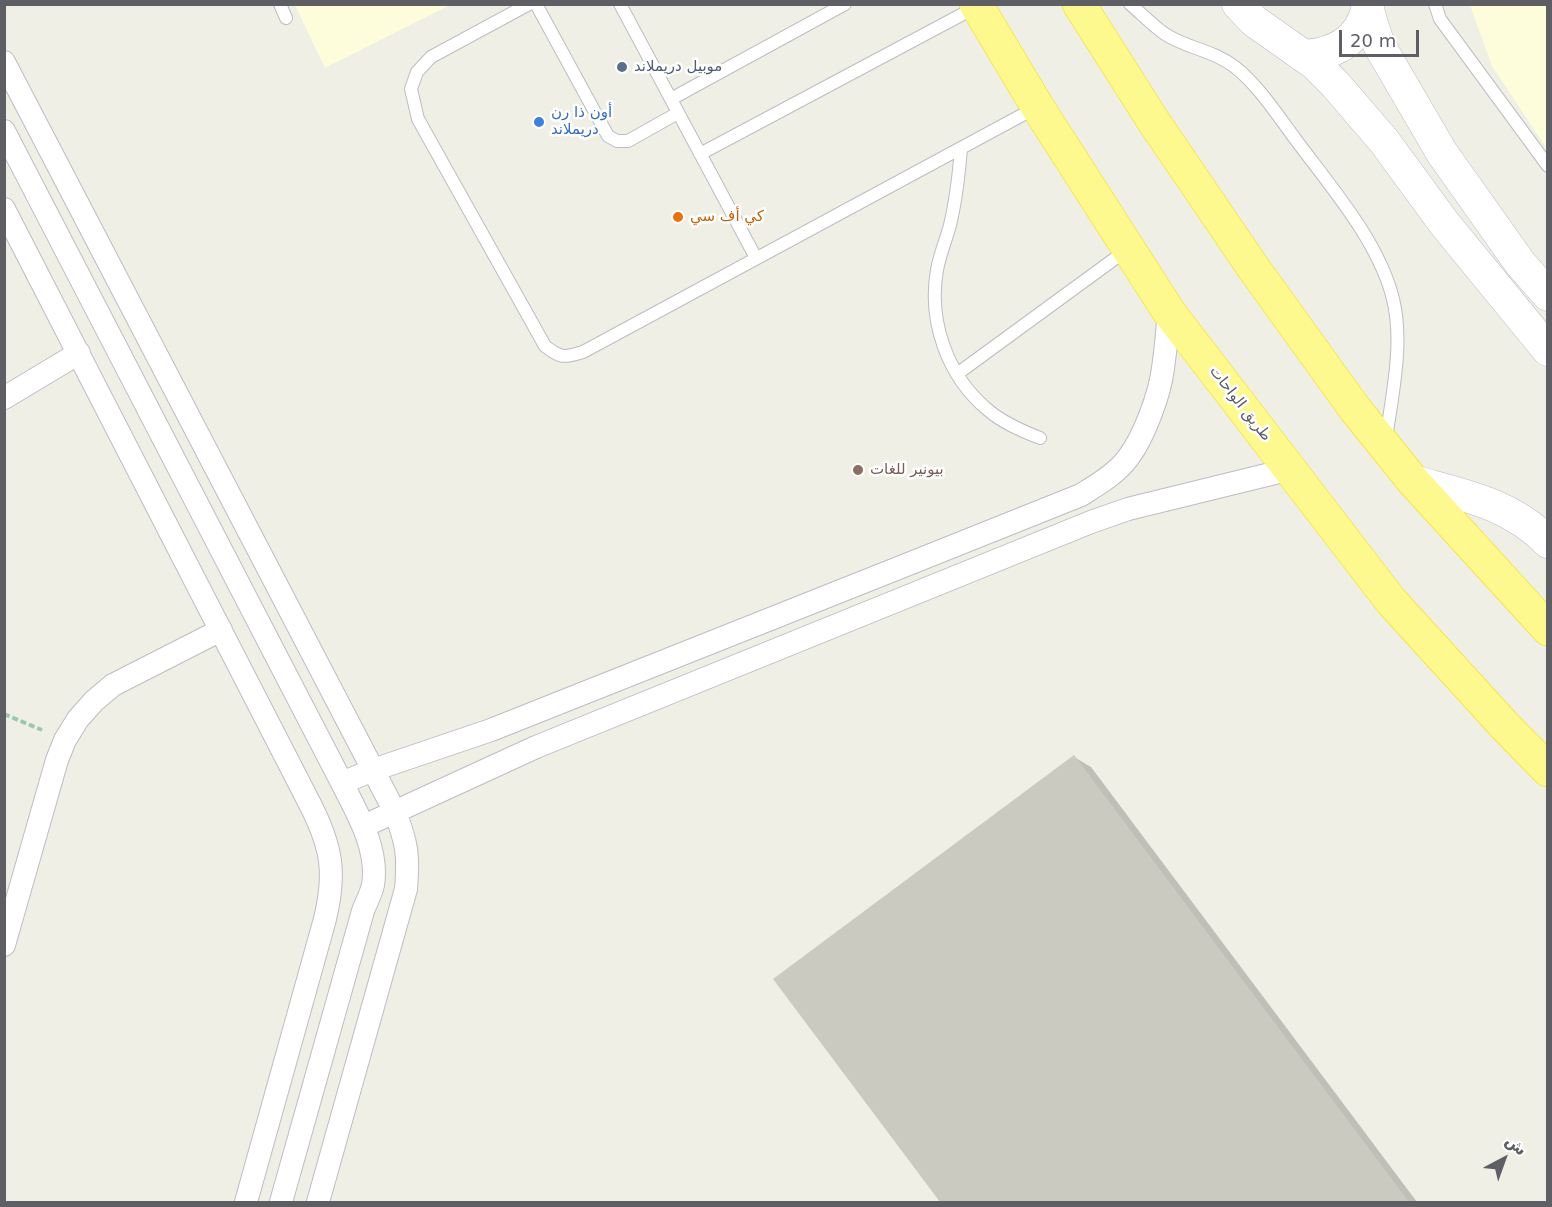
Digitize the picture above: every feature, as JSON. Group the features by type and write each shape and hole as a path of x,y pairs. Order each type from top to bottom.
{"highway":[{"path":"1079,4 1152,119 1252,266 1355,409 1413,481 1548,629"},
{"name":"طريق الواحات","path":"976,6 1168,312 1391,601 1548,770"}],"street":[{"path":"1238,4 1254,21 1315,64 1335,84 1384,141 1444,223 1548,350"},
{"path":"1303,56 1327,52 1351,39 1360,29 1368,7"},
{"path":"1368,7 1379,45 1442,153 1520,263 1548,295"},
{"path":"4,62 373,770 405,837 408,863 406,889 318,1203"},
{"path":"4,131 364,826 369,845 373,864 373,884 363,911 281,1203"},
{"path":"46,211 9,218 322,828 329,850 332,873 325,919 246,1203"},
{"path":"342,783 491,729 1081,495 1103,482 1128,459 1143,432 1163,370 1168,312"},
{"path":"4,398 79,353"},
{"path":"364,826 536,747 1091,522 1128,509 1291,469"},
{"path":"1413,481 1484,501 1516,516 1548,542"},
{"path":"896,569 908,597"},
{"path":"778,615 789,645"},
{"path":"4,945 57,760 65,740 78,719 114,685 221,630"},
{"path":"638,671 652,701"},
{"path":"597,687 610,717"}],"lane":[{"path":"279,4 286,18"},
{"path":"529,4 431,57 417,72 411,90 418,119 545,346 555,354 568,357 583,352 1037,106"},
{"path":"536,4 608,136 617,141 628,141 678,113"},
{"path":"620,4 756,258"},
{"path":"671,99 845,4"},
{"path":"1130,4 1166,34 1219,56 1237,68 1263,96 1354,217 1370,244 1383,270 1393,299 1397,327 1396,361 1385,447"},
{"path":"1435,4 1440,19 1548,166"},
{"path":"700,154 976,6"},
{"path":"961,148 955,203 937,269 935,308 938,328 957,375 974,397 988,410 1022,431 1040,438"},
{"path":"957,375 1129,249"}],"path":[{"path":"4,714 65,740"}],"shaded area":[{"path":"295,5 450,5 325,68"},
{"path":"1470,5 1547,5 1547,149 1492,66"}],"building":[{"path":"1074,755 1409,1202 940,1202 773,979"}],"place":[{"name":"موبيل دريملاند","path":"622,67"},
{"name":"أون ذا رن دريملاند","path":"539,122"},
{"name":"كي أف سي","path":"678,217"},
{"name":"بيونير للغات","path":"858,470"}]}
